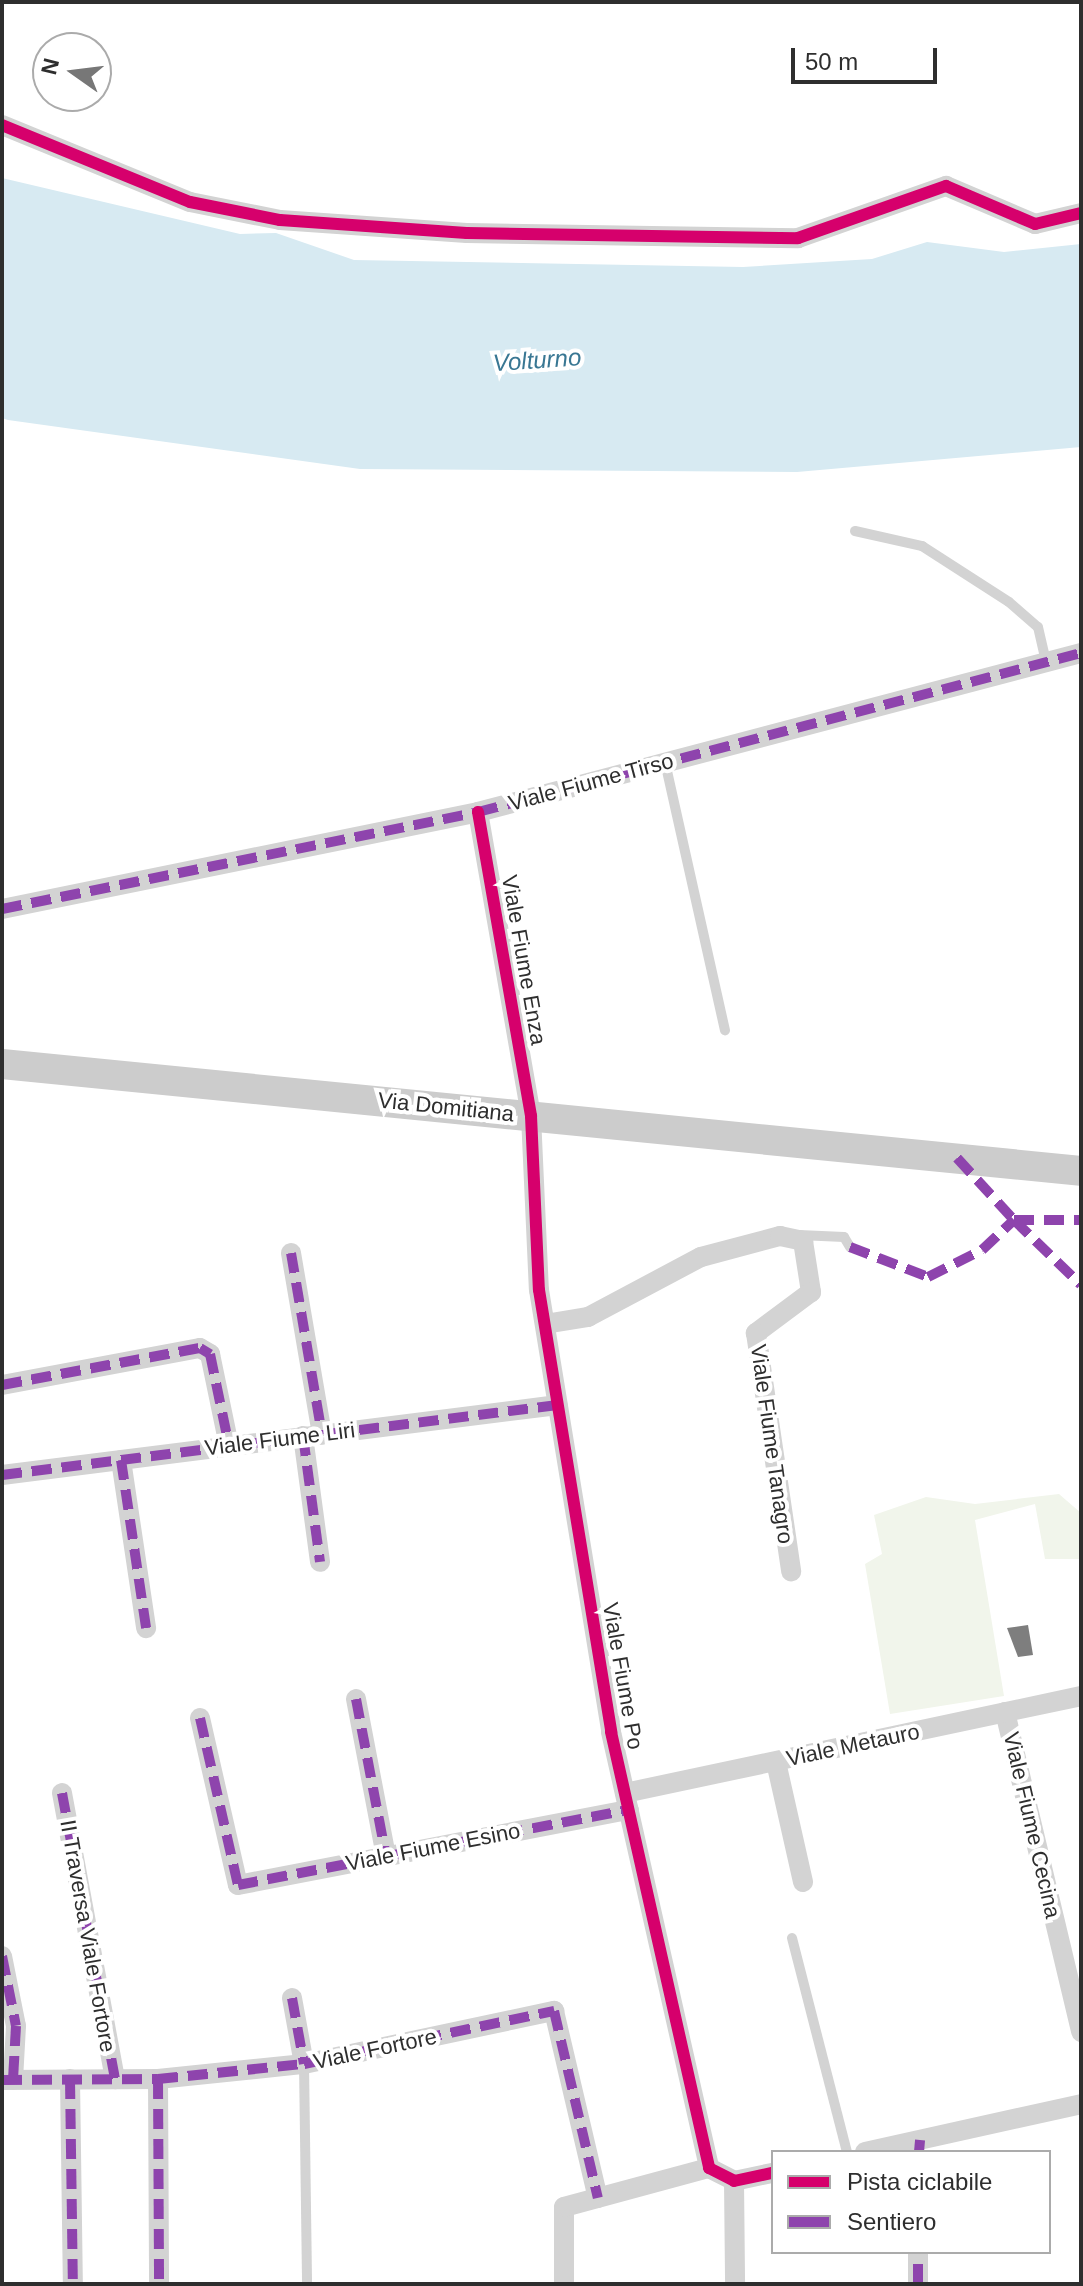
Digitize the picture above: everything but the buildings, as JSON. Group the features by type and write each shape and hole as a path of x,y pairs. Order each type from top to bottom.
{"street":[{"path":"2,125 190,202 280,220 483,234 798,238 946,186 1035,224 1081,213"},
{"name":"Viale Fiume Tirso","path":"2,909 478,812 1081,653"},
{"name":"Viale Fiume Enza","path":"478,812 531,1116"},
{"name":"Via Domitiana","path":"2,1064 1081,1171"},
{"name":"Viale Fiume Po","path":"531,1116 545,1324 558,1405 627,1802 709,2168"},
{"path":"545,1324 588,1317 701,1257 793,1236"},
{"name":"Viale Fiume Tanagro","path":"791,1571 756,1333 811,1292 803,1241 793,1236"},
{"path":"291,1253 312,1435 320,1562"},
{"path":"2,1385 200,1348 210,1354 229,1446"},
{"name":"Viale Fiume Liri","path":"2,1475 558,1405"},
{"path":"121,1460 146,1628"},
{"name":"Viale Metauro","path":"627,1802 776,1762 1081,1696"},
{"path":"356,1699 386,1856"},
{"name":"Viale Fiume Cecina","path":"1005,1712 1081,2032"},
{"name":"Viale Fiume Esino","path":"200,1718 238,1885 386,1856 627,1802"},
{"path":"776,1762 803,1882"},
{"name":"II Traversa Viale Fortore","path":"62,1793 115,2079"},
{"path":"2,1956 16,2026 7,2080"},
{"path":"292,1998 304,2064"},
{"name":"Viale Fortore","path":"7,2080 158,2079 304,2064 554,2011 598,2198"},
{"path":"70,2079 73,2284"},
{"path":"158,2079 159,2284"},
{"path":"883,2150 920,2146 1081,2104"},
{"path":"564,2284 564,2207 709,2168 734,2181 771,2173"},
{"path":"734,2181 735,2284"},
{"path":"918,2254 918,2284"}],"lane":[{"path":"855,531 922,546 1009,602 1038,627 1046,661"},
{"path":"665,762 725,1030"},
{"path":"793,1236 844,1237 850,1247"},
{"path":"792,1938 846,2150"},
{"path":"304,2064 307,2284"}],"shaded area":[{"path":"1059,1494 1081,1513 1081,1559 1045,1559 1035,1504 975,1520 1004,1696 890,1714 865,1564 882,1554 874,1515 926,1497 975,1504"}],"water":[{"name":"Volturno","path":"2,178 240,234 276,233 354,260 743,267 872,259 927,242 1004,252 1081,244 1081,447 797,472 360,469 8,420 2,418"}],"marked path":[{"path":"2,909 478,812 1081,653"},
{"path":"957,1158 1014,1220 1081,1220"},
{"path":"850,1247 928,1277 982,1250 1014,1220 1081,1285"},
{"path":"291,1253 322,1434"},
{"path":"2,1385 200,1348 210,1354 229,1446"},
{"path":"2,1475 558,1405"},
{"path":"303,1436 320,1562"},
{"path":"121,1460 146,1628"},
{"path":"356,1699 386,1856"},
{"path":"200,1718 238,1885 629,1810"},
{"path":"62,1793 115,2079"},
{"path":"2,1956 16,2026 13,2080"},
{"path":"292,1998 304,2064"},
{"path":"2,2080 158,2079 304,2064 554,2011 598,2198"},
{"path":"70,2079 73,2284"},
{"path":"158,2079 159,2284"},
{"path":"919,2150 920,2140"},
{"path":"918,2254 918,2284"}],"cycle path":[{"path":"2,125 190,202 280,220 467,233 798,238 946,186 1035,224 1081,213"},
{"path":"478,812 531,1116 539,1290 611,1732 709,2168 734,2181 771,2173"}]}
